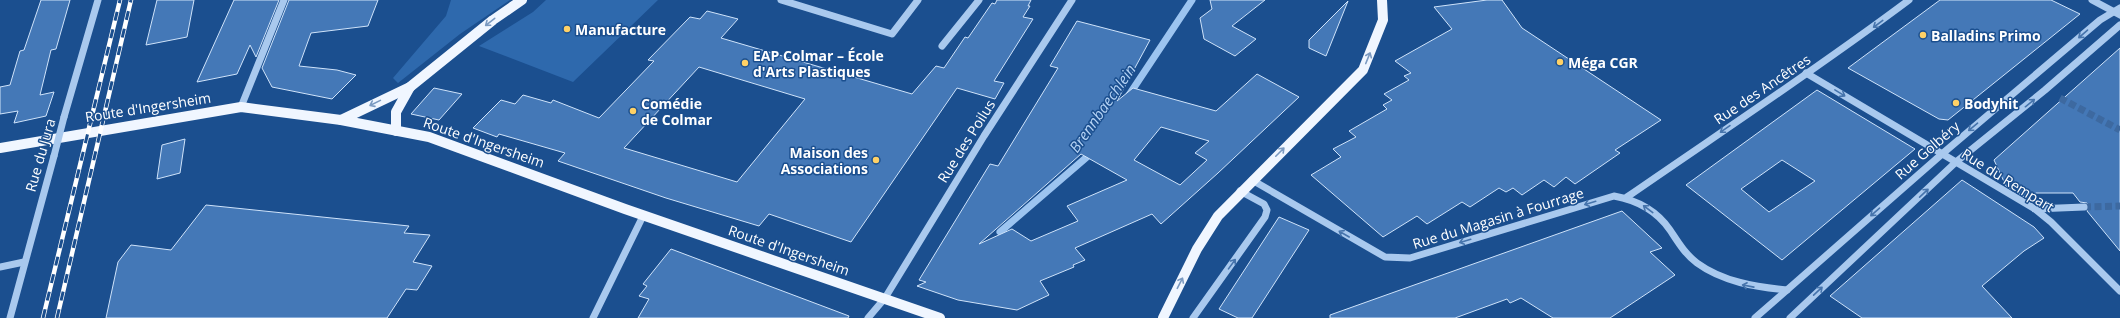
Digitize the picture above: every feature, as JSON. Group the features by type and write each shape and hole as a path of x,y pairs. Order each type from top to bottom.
{"main road":[{"path":"340,120 410,86 493,20 522,0"},
{"path":"1163,318 1197,249 1218,216 1240,191 1363,70 1383,20 1382,0"},
{"path":"396,131 396,112 410,86"},
{"name":"Route d'Ingersheim","path":"0,148 241,107 340,120 429,137 643,216 940,318"}],"street":[{"name":"Rue du Jura","path":"10,318 64,117 98,0"},
{"path":"241,107 284,0"},
{"path":"781,0 892,34 918,0"},
{"path":"942,46 979,0"},
{"name":"Rue des Poilus","path":"868,318 885,298 984,136 1072,0"},
{"name":"Rue des Ancêtres","path":"1627,197 1806,73 1841,51 1909,0"},
{"path":"2092,0 2117,9 2120,15"},
{"name":"Rue Golbéry","path":"1755,318 1942,154 2100,20 2117,9"},
{"name":"Rue Golbéry","path":"1790,318 1956,162 2045,90 2120,25"},
{"name":"Rue du Rempart","path":"1806,73 2035,209 2051,222 2120,291"},
{"name":"Rue du Magasin à Fourrage","path":"1252,180 1385,257 1397,258 1410,258 1614,196 1627,197"},
{"path":"1193,318 1265,217 1267,210 1264,204 1240,191"},
{"path":"1627,197 1648,208 1669,228 1686,253 1713,273 1730,281 1746,285 1787,290"},
{"path":"2035,209 2084,207"},
{"path":"592,318 643,216"},
{"path":"0,268 24,262"}],"shaded area":[{"path":"451,0 510,0 460,34 398,83 393,78 446,16"},
{"name":"Manufacture","path":"546,0 658,0 573,82 479,46 533,12"}],"building":[{"path":"41,0 70,0 56,49 51,50 40,95 54,92 46,116 14,123 18,111 0,114 0,87 10,85 20,51 24,50"},
{"path":"157,0 194,0 187,37 146,45"},
{"path":"234,0 279,0 256,57 250,45 237,74 197,82"},
{"path":"289,0 378,0 368,26 311,33 299,66 337,70 356,75 332,99 272,87 262,68"},
{"path":"997,0 1031,0 1028,6 1030,6 1023,17 1033,19 994,81 1004,83 995,99 957,88 851,242 769,214 759,226 666,198 558,161 565,153 499,134 497,137 473,128 501,100 515,104 523,95 551,103 553,100 599,118 654,61 648,60 690,17 700,19 707,11 738,19 721,38 912,94 936,66 944,68 965,37 968,38 992,3 995,4","holes":["699,67 805,99 737,182 624,148"]},
{"path":"1210,0 1265,0 1232,26 1256,39 1235,56 1204,39 1200,18 1212,9"},
{"path":"1487,0 1502,0 1522,28 1661,120 1615,150 1620,153 1575,184 1566,177 1554,187 1544,180 1522,195 1513,188 1506,192 1499,188 1470,207 1462,202 1427,224 1417,216 1383,237 1311,175 1341,157 1333,149 1356,137 1349,131 1387,109 1383,105 1392,100 1384,94 1409,80 1404,76 1411,73 1395,61 1452,29 1434,7"},
{"path":"1940,0 2051,0 2080,14 1948,120 1939,119 1848,68"},
{"path":"1348,1 1326,56 1309,48 1309,40"},
{"path":"1077,21 1150,40 1117,101 1133,88 1216,111 1257,74 1299,97 1161,224 1152,214 1075,248 1085,260 1073,265 1074,267 1040,281 1049,295 1017,310 958,300 917,286 926,282 919,280 990,164 998,166 1058,68 1050,66","holes":["1161,127 1209,141 1195,153 1207,160 1180,185 1134,160","1081,154 1127,180 1067,206 1078,221 1031,241 1012,229 979,244"]},
{"path":"2120,48 2120,251 2087,211 2089,206 2087,203 2080,202 2073,193 2036,193 2028,199 2006,186 1994,160"},
{"path":"434,88 462,94 439,120 411,114"},
{"path":"1817,90 1915,149 1782,260 1686,185","holes":["1782,160 1815,181 1769,212 1741,189"]},
{"path":"185,139 180,173 157,179 162,145"},
{"path":"1962,180 2034,227 2044,238 2024,251 1982,286 2012,318 1862,318 1830,296"},
{"path":"206,205 409,226 404,233 430,235 413,262 432,266 417,290 406,289 387,318 106,318 118,262 131,245 171,250"},
{"path":"1622,211 1662,248 1650,252 1675,275 1610,318 1553,318 1521,298 1510,303 1507,299 1455,318 1330,318 1330,315"},
{"path":"1279,217 1309,230 1252,318 1238,318 1219,309"},
{"path":"671,249 849,316 848,318 638,318 649,299 639,296 647,286 643,284"}],"waterway":[{"name":"Brennbaechlein","path":"1129,95 1192,0"},
{"name":"Brennbaechlein","path":"1000,232 1088,156 1092,150"}],"tunnel":[{"path":"2060,98 2120,130"},
{"path":"2084,207 2120,206"}],"railway":[{"path":"43,318 120,0"},
{"path":"57,318 131,0"}],"place":[{"name":"Manufacture","path":"567,29"},
{"name":"Balladins Primo","path":"1923,35"},
{"name":"Méga CGR","path":"1560,62"},
{"name":"EAP Colmar – École d'Arts Plastiques","path":"745,63"},
{"name":"Bodyhit","path":"1956,103"},
{"name":"Comédie de Colmar","path":"633,111"},
{"name":"Maison des Associations","path":"876,160"}]}
